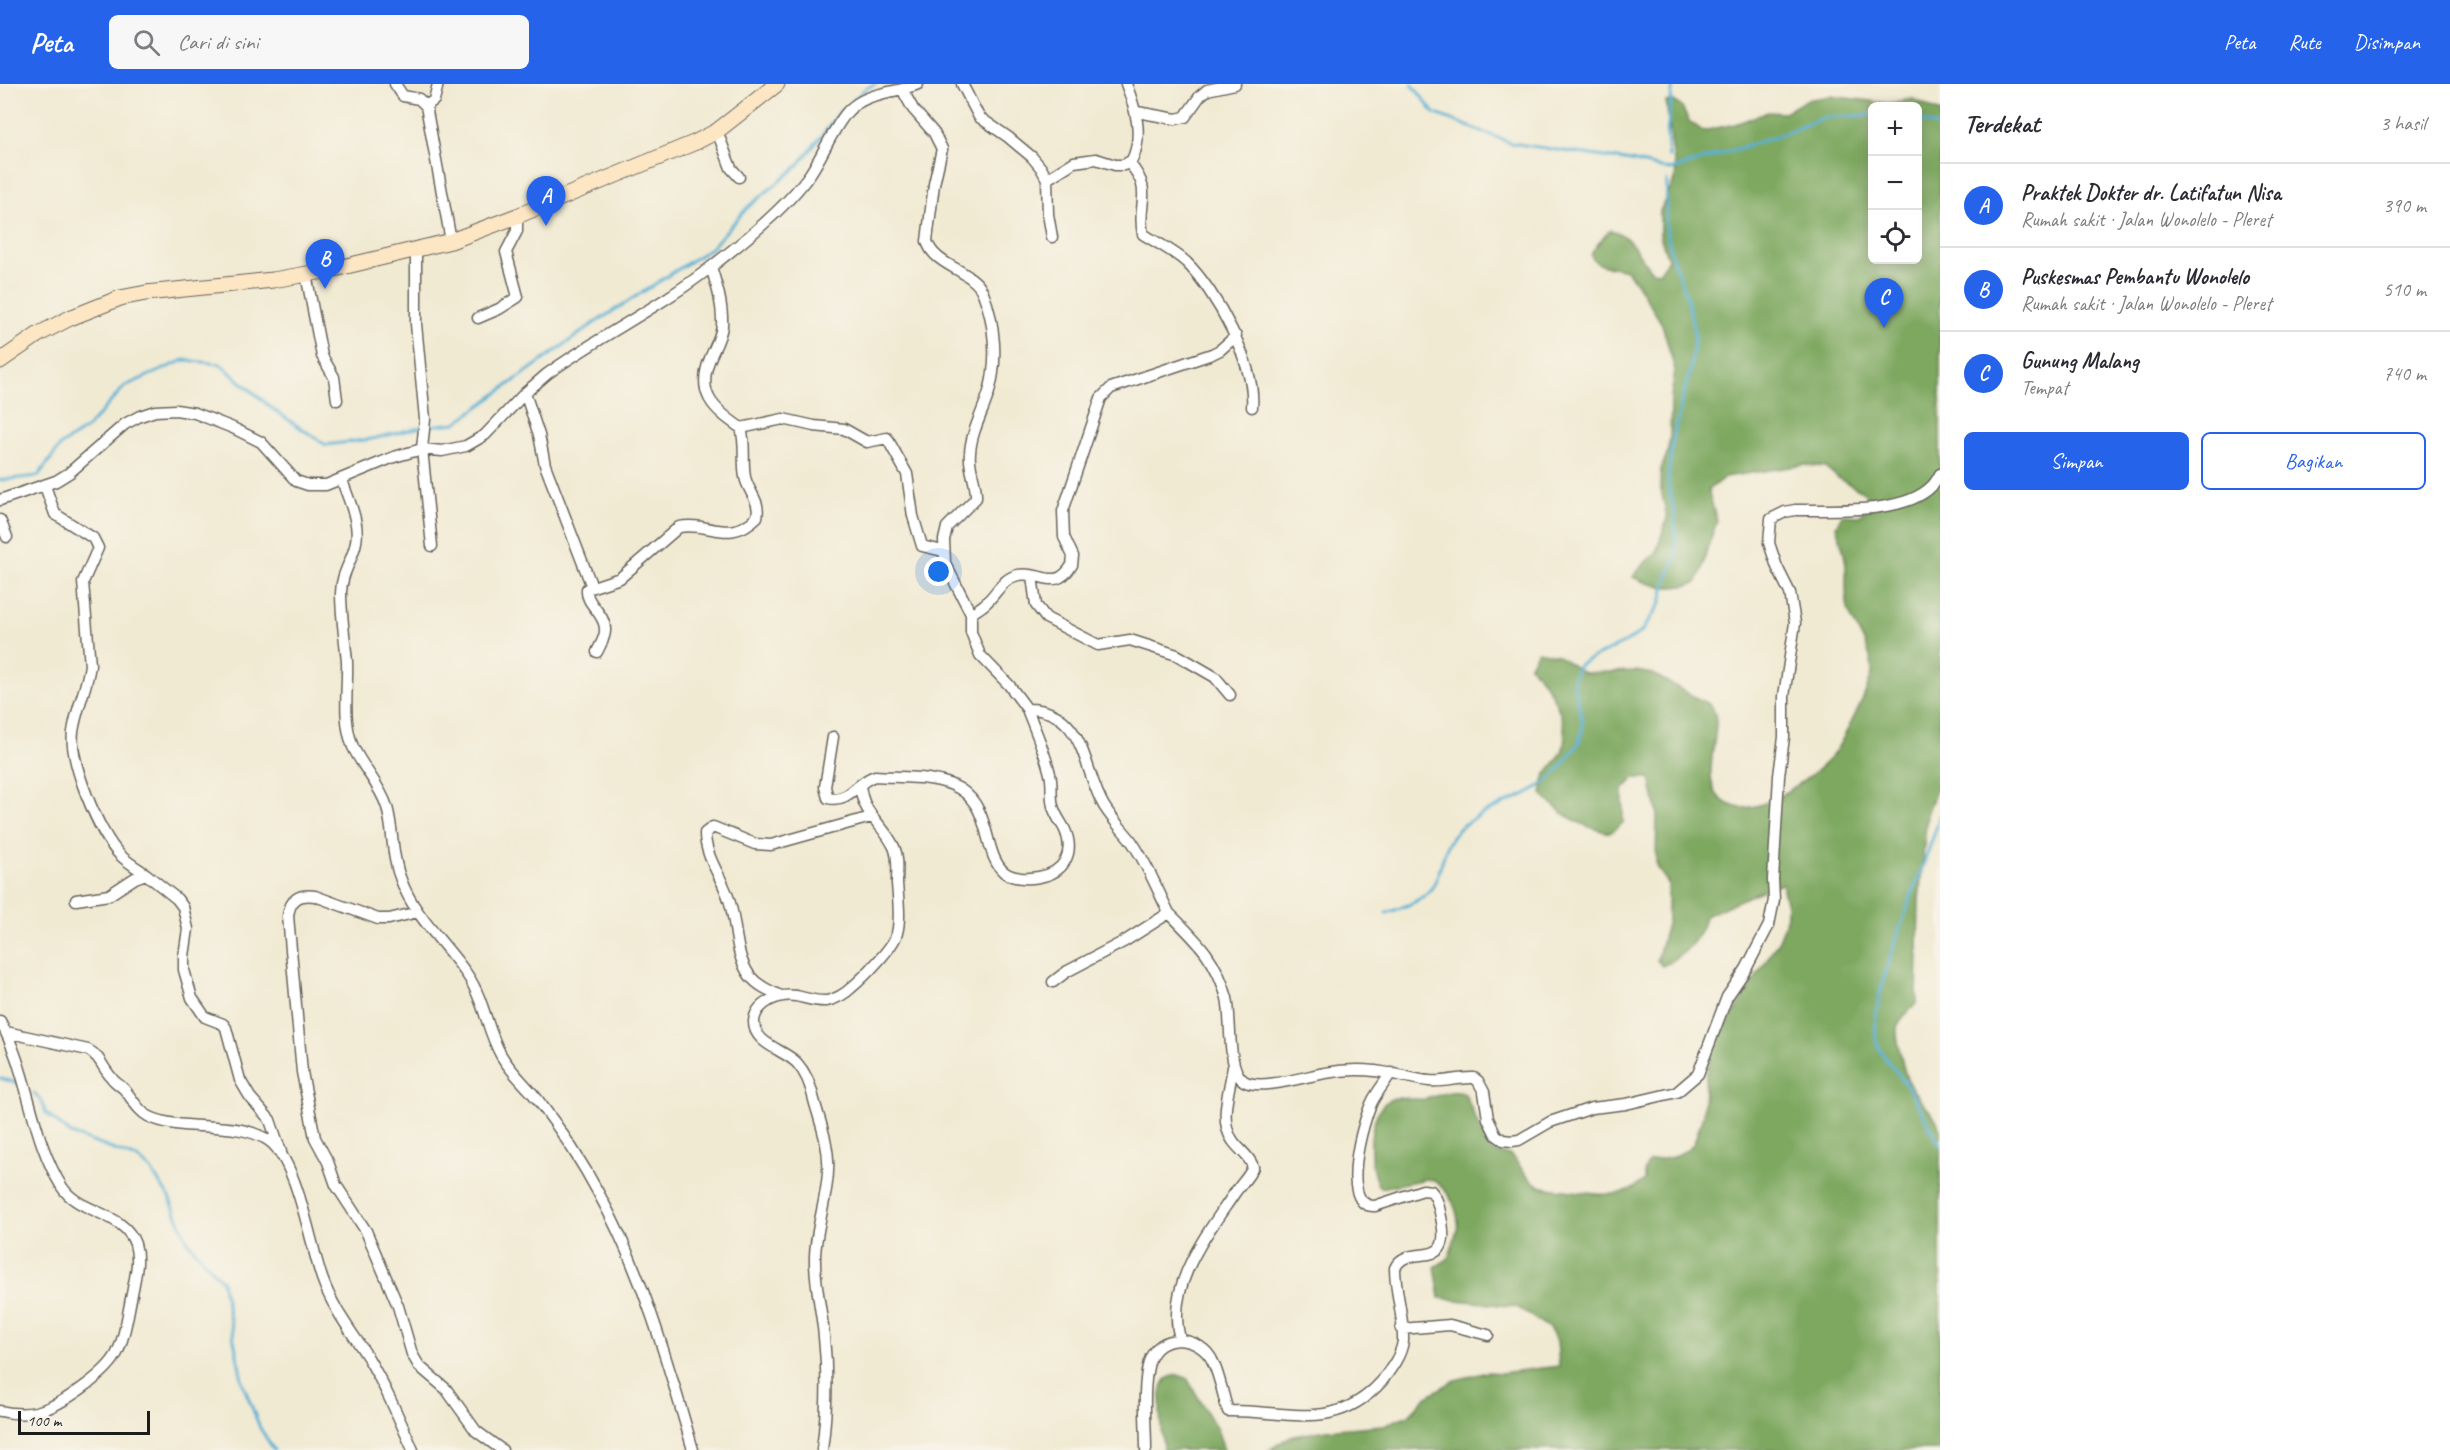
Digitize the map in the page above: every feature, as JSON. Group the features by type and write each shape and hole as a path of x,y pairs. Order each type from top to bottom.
{"main road":[{"path":"0,361 54,326 94,307 120,298 146,293 273,280 451,241 696,142 717,131 777,84"}],"street":[{"path":"395,84 403,96 419,99 426,106 451,241"},
{"path":"426,106 434,100 438,84"},
{"path":"0,501 45,486 69,473 125,424 155,411 176,410 195,413 233,428 261,442 296,481 308,485 326,485 342,480 394,457 422,449 442,451 466,446 485,435 525,393 575,354 680,289 711,267 782,206 810,173 848,111 870,96 903,91 918,84"},
{"path":"962,84 979,117 1008,136 1032,157 1047,179 1048,214 1052,237"},
{"path":"1047,179 1074,162 1096,159 1115,165 1129,163 1135,154 1137,112 1126,84"},
{"path":"1137,112 1176,119 1185,117 1207,90 1235,84"},
{"path":"833,737 825,787 831,800 855,792 866,779 875,776 940,782 959,789 969,796 982,816 994,857 1005,873 1015,877 1048,875 1065,862 1069,843 1054,810 1051,798 1051,775 1027,709 1009,685 980,656 971,632 971,614 949,573 943,551 947,527 976,498 970,451 991,382 994,341 982,291 976,283 938,257 929,247 927,241 933,194 942,149 934,133 913,109 903,91"},
{"path":"717,131 728,162 739,177"},
{"path":"1129,163 1139,176 1144,192 1141,226 1143,234 1185,262 1236,336 1250,378 1252,407"},
{"path":"478,318 518,297 507,252 517,231 517,216"},
{"path":"416,250 417,324 425,419 422,449 432,546"},
{"path":"597,652 606,628 602,617 587,596 587,590 592,586 621,578 679,527 686,525 730,532 739,530 757,518 759,510 757,502 745,477 745,441 741,428 718,413 709,400 706,387 707,365 722,327 720,297 711,267"},
{"path":"306,274 322,356 333,377 337,400"},
{"path":"971,614 987,602 1007,580 1015,576 1053,580 1062,576 1072,565 1072,556 1064,537 1063,511 1105,392 1119,385 1212,354 1236,336"},
{"path":"525,393 539,435 545,465 592,586"},
{"path":"741,428 783,418 814,426 844,429 867,442 887,438 907,474 913,516 922,546 943,551"},
{"path":"1233,1067 1244,1081 1254,1083 1289,1082 1324,1073 1348,1070 1391,1073 1429,1081 1474,1078 1484,1092 1488,1119 1496,1135 1503,1140 1512,1141 1519,1140 1550,1122 1592,1108 1626,1104 1677,1092 1698,1074 1727,997 1746,969 1769,925 1774,900 1773,880 1779,776 1784,737 1784,696 1795,623 1790,593 1777,567 1769,543 1771,519 1795,510 1888,507 1914,498 1932,486 1940,474"},
{"path":"342,480 357,531 341,591 347,663 348,728 354,747 387,806 392,831 394,861 402,883 418,912 468,976 480,997 501,1057 557,1125 599,1194 638,1278 669,1365 693,1450"},
{"path":"45,486 55,514 93,538 98,548 83,582 90,665 74,726 73,751 79,774 112,844 120,854 177,898 183,907 188,929 184,970 192,998 205,1017 223,1024 226,1028 240,1080 250,1097 270,1120 292,1178 322,1280 338,1312 367,1357 394,1406 412,1450"},
{"path":"0,520 6,537"},
{"path":"1032,576 1036,605 1046,618 1098,645 1130,640 1177,656 1215,677 1230,695"},
{"path":"1027,709 1038,709 1055,714 1076,736 1087,757 1102,803 1141,857 1168,913 1204,948 1214,965 1227,998 1233,1067 1225,1119 1231,1139 1250,1160 1253,1167 1190,1263 1179,1301 1176,1327 1180,1338"},
{"path":"822,1450 827,1414 827,1370 815,1256 827,1182 828,1154 806,1073 787,1054 760,1038 754,1029 754,1019 759,1008 768,1001 781,996 827,1001 841,995 852,988 896,938 898,924 896,852 865,807 860,785"},
{"path":"781,996 763,988 751,977 743,963 730,901 712,862 705,833 713,827 754,844 771,845 871,818"},
{"path":"76,900 109,895 135,878 146,874"},
{"path":"418,912 383,920 304,894 296,898 289,906 302,1072 315,1138 328,1162 336,1185 366,1231 398,1306 412,1354 419,1366 446,1389 476,1431 502,1450"},
{"path":"1053,982 1066,972 1125,941 1168,913"},
{"path":"0,1021 6,1032 34,1121 62,1188 71,1197 117,1222 127,1230 138,1256 123,1336 118,1352 109,1366 72,1393 45,1408 16,1415 0,1411"},
{"path":"6,1032 88,1050 95,1054 111,1078 148,1116 170,1122 249,1133 266,1139 281,1152"},
{"path":"1146,1450 1146,1379 1150,1360 1158,1346 1168,1340 1180,1338 1208,1354 1213,1362 1228,1411 1295,1415 1332,1412 1350,1407 1368,1396 1394,1366 1403,1342 1395,1268 1402,1259 1437,1252 1445,1234 1437,1200 1431,1191 1423,1190 1368,1207 1360,1201 1356,1193 1355,1171 1360,1142 1372,1101 1391,1073"},
{"path":"1401,1329 1450,1325 1488,1335"}],"green space":[{"path":"1830,96 1879,102 1868,102 1868,264 1922,264 1922,103 1940,112 1940,779 1927,814 1919,900 1917,1002 1900,1021 1897,1034 1899,1050 1911,1088 1928,1108 1940,1131 1940,1450 1269,1450 1289,1437 1326,1430 1384,1425 1409,1415 1427,1396 1455,1380 1488,1372 1501,1373 1559,1366 1557,1341 1549,1328 1517,1307 1440,1298 1435,1267 1448,1259 1456,1236 1458,1222 1455,1208 1444,1189 1427,1179 1380,1188 1373,1169 1371,1143 1372,1129 1381,1108 1388,1101 1396,1098 1425,1099 1450,1092 1460,1092 1465,1094 1493,1152 1510,1155 1538,1185 1597,1194 1617,1194 1627,1191 1644,1180 1648,1162 1673,1157 1689,1149 1694,1143 1703,1116 1706,1076 1712,1049 1781,936 1787,911 1783,884 1705,916 1700,932 1690,946 1677,958 1662,966 1657,960 1668,920 1668,883 1656,862 1657,811 1650,778 1634,778 1623,790 1623,823 1610,833 1572,819 1556,808 1542,794 1543,782 1563,749 1564,727 1550,692 1529,666 1538,651 1557,655 1584,673 1636,671 1653,674 1712,707 1716,719 1711,769 1712,785 1720,798 1736,807 1747,808 1760,805 1787,792 1831,757 1867,689 1871,678 1871,663 1867,648 1847,606 1845,561 1836,526 1842,515 1859,516 1866,509 1866,494 1838,478 1825,467 1804,465 1725,477 1708,490 1717,521 1703,568 1696,583 1679,587 1664,587 1633,577 1656,553 1667,518 1660,485 1661,469 1670,438 1671,397 1675,370 1662,324 1636,282 1626,270 1601,265 1591,255 1610,230 1624,236 1652,271 1660,272 1668,259 1660,236 1660,211 1676,176 1666,102 1673,101 1681,106 1689,121 1703,131 1735,124 1768,112 1784,113 1806,100"},
{"path":"1913,99 1919,102 1894,102"},
{"path":"1178,1375 1187,1378 1217,1429 1224,1450 1163,1450 1160,1414 1162,1387 1168,1378"}],"waterway":[{"path":"853,101 865,89 875,84"},
{"path":"1412,84 1434,113 1511,143 1631,161 1670,170 1775,137 1826,117 1868,115"},
{"path":"1669,157 1667,133 1673,84"},
{"path":"428,426 456,423 593,324 711,248 748,207 797,167 841,111"},
{"path":"1922,121 1940,127"},
{"path":"1387,913 1417,901 1427,894 1435,882 1449,842 1460,828 1474,818 1532,791 1558,771 1578,744 1582,731 1574,682 1575,673 1580,664 1628,641 1642,631 1661,603 1666,581 1676,557 1675,515 1668,483 1669,467 1674,434 1691,366 1695,334 1686,294 1672,257 1666,226 1667,181"},
{"path":"0,480 38,476 61,445 87,428 125,386 184,360 220,364 274,410 326,445 372,439 421,427"},
{"path":"1940,815 1886,969 1878,1001 1875,1028 1879,1048 1911,1091 1940,1145"},
{"path":"0,1078 20,1084"},
{"path":"34,1093 40,1099 46,1113 71,1134 139,1159 151,1170 169,1197 188,1242 222,1281 243,1384 260,1428 274,1450"}],"place":[{"name":"Praktek Dokter dr. Latifatun Nisa","path":"546,226"},
{"name":"Puskesmas Pembantu Wonolelo","path":"325,289"},
{"name":"Gunung Malang","path":"1884,328"}]}
